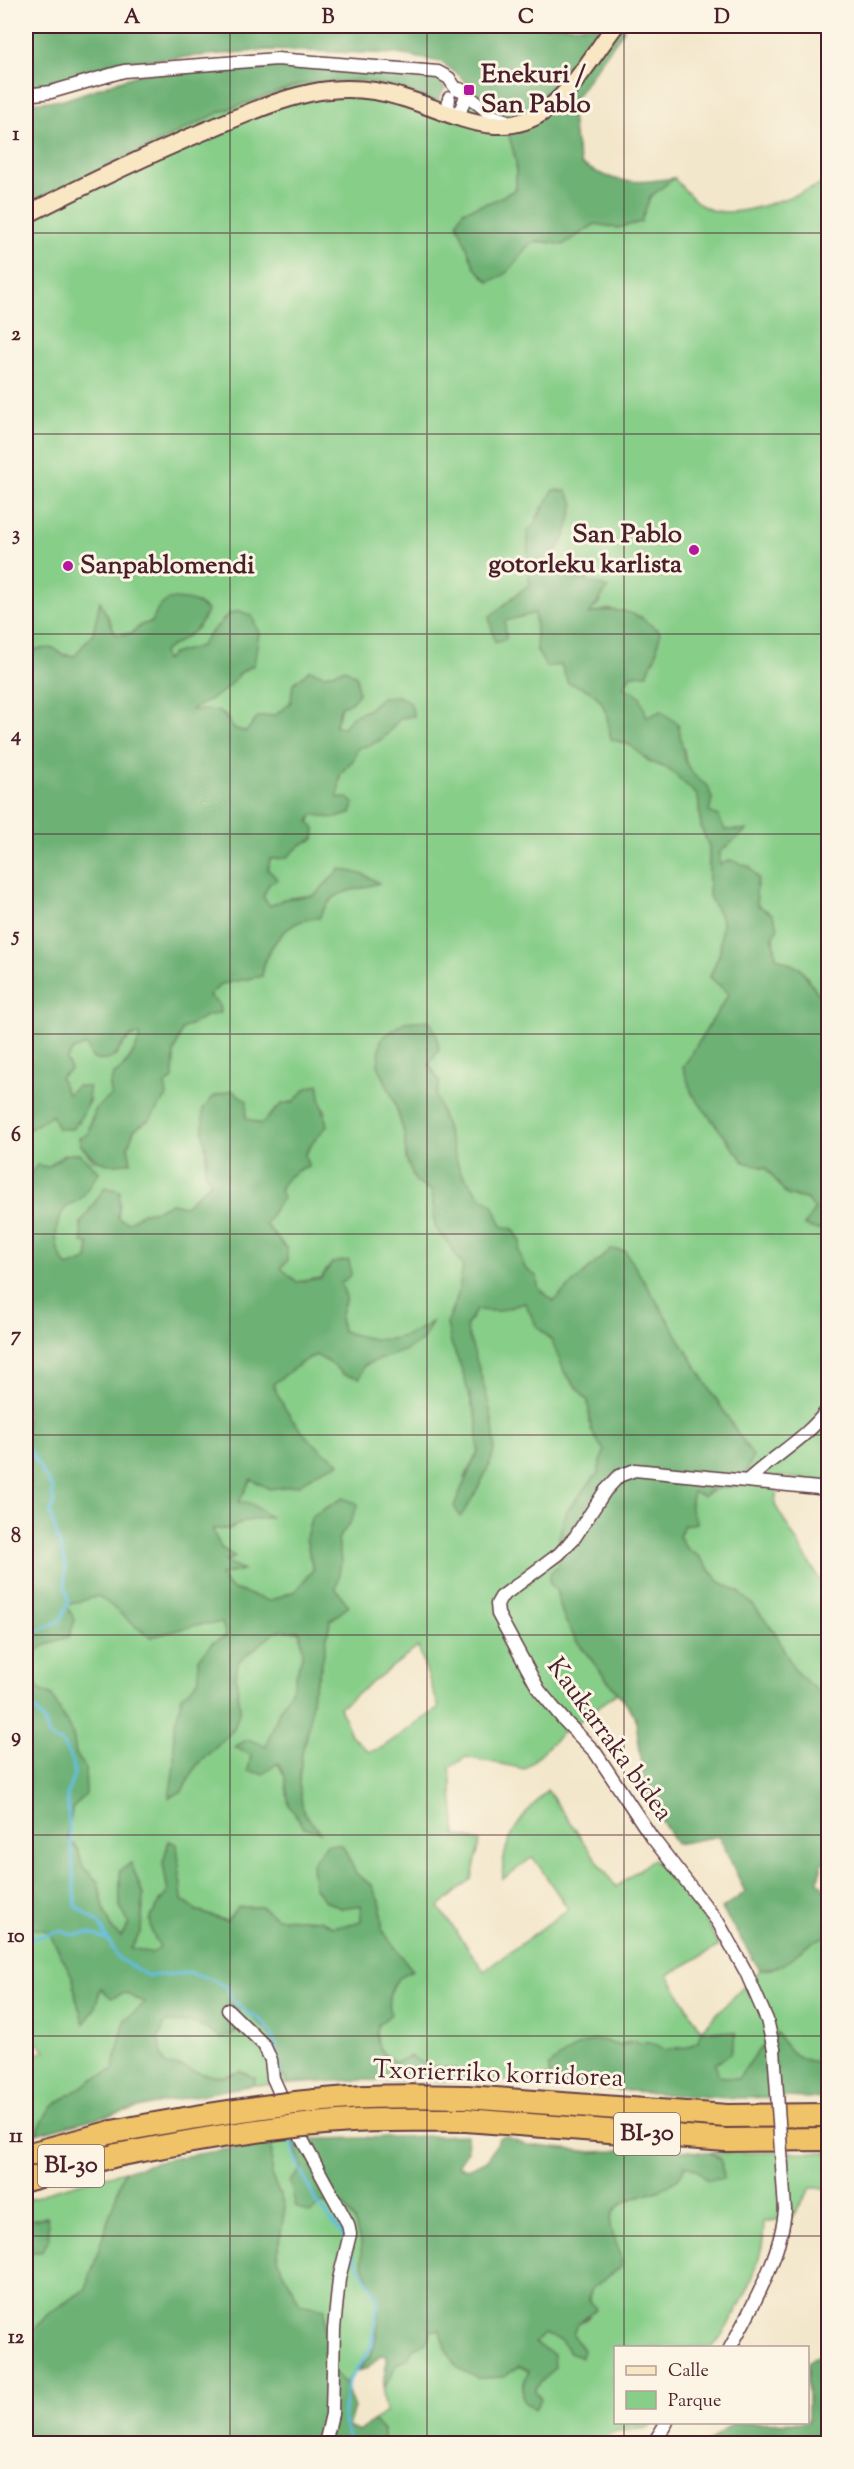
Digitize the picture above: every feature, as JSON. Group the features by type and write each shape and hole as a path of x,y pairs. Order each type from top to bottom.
{"highway":[{"name":"Txorierriko korridorea","path":"26,2155 112,2132 238,2110 359,2097 467,2097 727,2116 828,2115"},
{"name":"Txorierriko korridorea","path":"26,2180 117,2155 242,2133 312,2125 410,2119 466,2120 726,2139 828,2139"}],"street":[{"path":"26,215 135,160 270,103 311,93 353,89 374,90 480,124 508,126 517,124 547,110 566,91 615,26"},
{"path":"26,95 51,92 124,71 277,59 425,70 443,74 449,78 457,94 493,116 517,124"},
{"path":"444,113 457,94"},
{"path":"748,1480 799,1441 818,1423 828,1409"},
{"name":"Kaukarraka bidea","path":"730,2346 744,2323 771,2262 782,2231 785,2210 774,2049 767,2020 746,1972 718,1922 651,1836 595,1752 539,1690 498,1614 497,1604 501,1598 559,1554 575,1537 605,1491 619,1476 636,1470 828,1489"},
{"path":"228,2010 264,2044 271,2060 273,2078 299,2136 348,2224 350,2234 339,2279 334,2329 332,2414 325,2444"},
{"path":"653,2444 667,2424"}],"green space":[{"path":"26,26 624,26 624,30 571,103 574,135 581,164 605,176 626,181 674,178 650,197 641,222 618,228 595,224 563,245 539,241 533,243 506,273 489,282 475,268 457,223 463,211 496,200 516,189 516,161 503,113 485,102 460,76 441,62 398,54 268,50 115,63 63,82 26,88"},
{"path":"282,65 416,75 439,79 445,88 437,101 362,80 300,84 220,112 26,206 26,103 64,100 140,74"},
{"path":"362,80 437,101 485,102 503,113 516,161 516,189 496,200 463,211 506,273 524,250 535,243 563,245 595,224 618,228 650,197 674,178 692,198 704,207 732,212 766,205 828,182 828,997 817,992 801,969 776,957 772,914 757,905 758,878 720,865 720,852 746,830 725,830 718,816 709,812 712,799 686,767 684,749 647,717 622,687 631,675 642,617 609,609 588,614 601,601 588,580 573,579 557,570 556,551 566,535 574,503 542,507 534,525 527,532 530,584 512,598 504,621 535,613 537,651 561,664 568,683 596,695 604,708 611,739 630,745 650,762 669,769 698,796 701,826 709,847 709,896 722,920 720,952 710,977 729,994 696,1046 744,1162 766,1168 787,1195 806,1199 815,1209 804,1225 818,1230 828,1224 828,1417 818,1431 828,1425 828,1483 778,1476 775,1505 828,1594 828,1699 794,1670 776,1634 753,1605 739,1592 720,1582 699,1557 686,1548 679,1536 684,1525 696,1523 690,1508 693,1492 703,1496 719,1488 753,1456 625,1252 553,1301 538,1287 537,1277 525,1269 519,1251 496,1218 492,1205 480,1196 460,1171 436,1096 440,1082 429,1064 378,1065 394,1100 405,1136 406,1159 416,1182 432,1191 435,1227 463,1266 458,1295 450,1313 451,1343 461,1367 478,1424 478,1451 464,1479 493,1431 483,1384 466,1327 476,1310 498,1311 525,1303 536,1325 552,1341 565,1373 588,1401 591,1430 604,1451 598,1473 565,1513 559,1538 558,1565 551,1572 563,1616 576,1640 617,1693 559,1736 525,1769 466,1757 450,1768 456,1835 480,1841 472,1878 439,1907 484,1971 568,1909 533,1857 503,1879 505,1853 514,1830 547,1790 616,1887 653,1859 706,1921 719,1946 668,1975 701,2030 698,2042 685,2048 664,2050 635,2041 617,2045 599,2040 549,2079 566,2085 519,2080 465,2082 464,2072 431,2066 411,2057 395,2062 381,2051 377,2037 378,2025 391,2014 387,2000 398,1977 412,1970 382,1930 381,1906 372,1886 356,1873 342,1845 325,1901 341,1908 361,1905 361,1921 332,1927 320,1920 277,1918 261,1907 226,1921 197,1911 182,1900 179,1877 169,1841 163,1863 168,1892 160,1901 152,1933 161,1947 152,1953 131,1948 141,1926 143,1906 131,1863 120,1871 120,1906 129,1924 122,1938 113,1930 105,1912 98,1882 83,1867 78,1850 67,1838 72,1809 86,1794 85,1768 76,1754 73,1735 52,1696 38,1689 31,1670 35,1654 66,1605 99,1596 151,1637 200,1624 222,1623 227,1636 212,1643 199,1680 174,1729 174,1766 170,1797 182,1791 197,1765 234,1729 240,1708 236,1678 238,1662 278,1630 300,1631 303,1652 293,1687 279,1712 266,1747 251,1755 248,1771 277,1762 285,1777 289,1805 319,1831 303,1812 299,1783 302,1751 309,1726 313,1691 321,1667 330,1621 348,1606 336,1589 341,1562 338,1539 351,1521 343,1498 312,1516 306,1538 313,1570 295,1591 269,1601 230,1588 220,1575 242,1570 224,1561 235,1557 221,1548 212,1529 229,1529 245,1521 269,1517 239,1502 251,1479 299,1485 318,1471 339,1463 316,1448 283,1409 273,1384 316,1355 332,1364 344,1375 383,1357 431,1323 411,1335 385,1340 342,1331 340,1317 346,1297 332,1263 321,1278 297,1282 280,1268 278,1238 265,1224 283,1184 296,1172 308,1166 305,1155 318,1135 326,1112 318,1098 307,1088 293,1102 282,1104 261,1124 246,1118 203,1109 205,1171 211,1182 185,1206 171,1203 158,1210 144,1212 128,1223 118,1218 120,1203 105,1187 81,1223 89,1244 87,1260 68,1267 57,1245 59,1220 67,1206 80,1199 99,1172 79,1153 64,1155 48,1167 37,1166 26,1180 26,1124 30,1128 52,1115 79,1122 81,1113 90,1100 67,1095 60,1077 71,1069 66,1060 73,1050 86,1045 115,1057 128,1039 141,1034 137,1047 110,1085 111,1096 91,1119 88,1134 80,1144 93,1160 128,1147 134,1130 150,1119 165,1084 173,1078 174,1053 182,1029 206,1016 220,1013 208,996 221,984 262,976 273,945 288,929 307,919 319,918 331,900 343,892 365,888 340,869 315,895 284,899 270,906 263,897 270,859 286,858 302,844 314,839 308,822 313,814 338,798 340,773 353,760 358,747 378,741 398,720 413,716 382,697 368,710 353,716 343,727 335,727 339,716 346,669 293,684 291,702 276,715 258,717 246,732 233,728 225,714 187,710 229,686 239,672 253,665 240,611 228,614 201,646 165,662 163,652 189,635 204,618 207,610 198,603 159,607 152,622 141,625 132,633 116,635 106,612 97,615 93,633 75,656 36,649 26,660 26,206 220,112 300,84","holes":["418,1647 439,1708 381,1748 369,1752 351,1735 340,1707"]},
{"path":"553,490 566,491 574,503 566,535 556,551 557,570 608,588 589,614 610,610 628,612 643,619 660,632 656,655 647,674 631,675 623,687 640,696 647,717 661,711 678,724 688,767 699,780 708,786 712,799 709,812 718,816 725,830 747,830 720,852 720,864 731,860 750,867 758,878 757,905 772,914 778,927 773,938 776,957 801,969 817,992 828,997 828,1171 826,1173 828,1224 818,1230 804,1226 815,1209 806,1199 787,1195 766,1168 744,1162 692,1094 683,1067 729,994 710,977 720,952 722,920 709,896 709,847 701,826 698,796 669,769 650,762 630,745 611,739 604,708 596,695 568,683 561,665 546,667 537,651 535,613 505,621 506,639 495,642 489,617 530,584 527,532 534,525"},
{"path":"169,599 190,601 207,610 195,630 163,652 165,661 172,654 201,646 228,614 240,611 252,616 259,633 254,665 241,673 219,694 190,710 220,712 233,728 246,732 258,717 276,715 291,702 293,684 310,670 325,675 346,669 357,677 358,695 352,702 341,706 335,727 343,727 353,716 368,710 382,697 398,696 410,702 414,716 402,718 384,737 358,748 353,760 340,774 338,798 348,798 354,804 351,813 332,818 313,814 309,822 315,829 314,839 302,844 286,858 270,859 268,870 278,879 269,884 263,897 270,906 284,899 315,895 340,869 365,875 379,883 336,896 324,908 319,918 297,923 280,936 268,955 262,976 221,984 209,996 219,1004 220,1013 206,1016 182,1029 174,1053 173,1079 165,1084 167,1096 150,1119 134,1130 128,1147 131,1162 106,1164 91,1155 81,1145 79,1138 88,1134 96,1108 111,1096 110,1085 113,1075 131,1057 140,1034 132,1036 115,1055 103,1061 93,1059 86,1045 73,1050 66,1060 71,1069 60,1077 67,1094 77,1086 89,1087 89,1092 85,1110 72,1129 58,1129 52,1115 30,1129 26,1124 28,1106 26,1105 26,660 36,649 54,648 64,656 75,656 93,633 100,601 116,635 132,633 141,625 152,622 159,607"},
{"path":"429,1020 436,1032 439,1050 429,1064 440,1082 436,1096 460,1171 480,1196 493,1205 502,1226 513,1229 521,1241 519,1251 525,1268 537,1277 538,1287 553,1301 611,1249 625,1251 753,1456 741,1485 711,1490 703,1496 693,1492 691,1508 697,1523 684,1525 679,1536 686,1548 699,1557 720,1582 739,1592 753,1605 776,1634 794,1670 828,1699 828,1860 822,1864 818,1881 828,1893 828,1935 809,1944 786,1963 775,1968 760,1970 722,1909 745,1892 719,1836 676,1844 646,1795 635,1715 576,1640 563,1616 556,1590 549,1582 551,1572 558,1565 559,1538 565,1513 598,1473 604,1451 591,1430 588,1401 565,1373 552,1341 536,1325 525,1303 498,1311 476,1310 466,1327 493,1423 494,1450 480,1485 460,1517 454,1506 478,1451 478,1424 461,1367 451,1343 447,1324 458,1295 463,1266 435,1227 432,1191 416,1182 406,1159 405,1136 394,1100 378,1065 381,1039 404,1022"},
{"path":"319,1084 327,1126 305,1154 308,1166 291,1175 282,1184 280,1189 283,1199 277,1204 265,1224 287,1249 287,1261 281,1268 297,1282 321,1278 332,1263 349,1260 351,1275 341,1283 346,1297 340,1317 342,1331 367,1338 399,1338 432,1322 422,1341 404,1351 364,1365 360,1378 344,1375 332,1364 316,1355 273,1384 285,1409 300,1429 318,1447 340,1463 318,1472 299,1485 269,1489 251,1479 239,1502 252,1504 270,1517 245,1521 229,1529 212,1529 221,1548 236,1557 225,1561 243,1570 220,1575 230,1588 269,1601 295,1591 313,1570 306,1538 312,1516 343,1498 358,1504 351,1521 338,1539 341,1562 336,1589 349,1606 330,1621 321,1667 313,1691 309,1726 302,1752 299,1783 303,1812 320,1832 304,1827 289,1805 285,1777 278,1763 263,1774 248,1771 251,1755 234,1747 248,1739 266,1746 279,1712 293,1687 303,1652 300,1631 278,1630 238,1662 236,1678 240,1708 234,1729 197,1765 182,1791 169,1798 174,1766 174,1729 182,1696 199,1680 198,1660 212,1643 226,1636 222,1623 200,1624 151,1637 98,1596 67,1605 75,1621 69,1637 40,1648 33,1659 32,1667 38,1689 52,1696 73,1735 76,1754 85,1768 86,1794 72,1809 67,1838 78,1850 83,1867 98,1882 105,1912 113,1930 121,1937 129,1924 120,1906 120,1871 131,1863 143,1895 141,1931 131,1948 152,1953 160,1947 152,1933 150,1917 168,1892 163,1863 169,1841 177,1844 182,1900 197,1911 226,1921 238,1907 261,1907 277,1918 320,1920 332,1927 361,1921 361,1905 341,1908 325,1901 314,1887 312,1864 326,1844 342,1845 356,1873 372,1886 381,1906 382,1930 412,1970 399,1978 392,1987 389,1999 391,2014 378,2025 377,2037 381,2051 395,2062 411,2056 431,2066 464,2072 465,2082 354,2080 290,2084 278,2071 276,2049 269,2034 242,2008 227,2019 236,2032 222,2039 196,2023 166,2022 158,2038 165,2065 211,2076 230,2075 240,2071 255,2078 254,2085 144,2106 36,2134 50,2108 92,2080 113,2070 125,2020 145,2003 125,1993 111,1998 101,1988 94,2010 84,2024 73,1978 48,1931 26,1927 26,1180 37,1165 48,1167 64,1155 79,1153 99,1172 80,1199 67,1206 59,1221 57,1246 59,1254 68,1267 87,1260 89,1244 82,1242 81,1223 105,1187 120,1191 118,1218 128,1223 144,1212 158,1210 171,1203 185,1206 211,1183 205,1171 207,1157 203,1131 203,1109 213,1097 232,1090 247,1101 246,1118 261,1124 282,1104 293,1102 307,1088"},
{"path":"26,1927 48,1930 73,1978 84,2024 94,2010 101,1988 125,1993 145,2003 125,2020 113,2070 92,2080 50,2108 36,2134 26,2137 26,2057 46,2051 26,2034"},
{"path":"828,1935 828,2059 825,2063 805,2061 788,2051 758,2051 738,2079 719,2076 701,2030 760,1970 781,1966 809,1944"},
{"path":"242,2008 269,2034 276,2049 278,2071 290,2084 254,2085 255,2078 204,2076 180,2066 164,2065 158,2038 166,2022 227,2019"},
{"path":"701,2030 736,2033 731,2054 715,2064 719,2076 738,2079 758,2051 777,2033 796,2056 808,2061 825,2063 828,2059 828,2099 677,2095 566,2085 549,2079 549,2066 586,2043 600,2040 619,2045 647,2043 664,2050 685,2048 698,2042"},
{"path":"467,2135 468,2150 458,2165 467,2169 488,2160 499,2138 506,2136 527,2145 592,2152 615,2151 633,2146 710,2153 721,2159 723,2179 707,2180 700,2172 685,2165 671,2184 627,2200 618,2206 610,2222 612,2235 620,2253 621,2267 591,2289 589,2299 596,2309 576,2326 573,2335 583,2350 582,2358 569,2352 561,2340 544,2334 535,2343 554,2355 555,2367 534,2390 541,2399 535,2409 524,2402 523,2397 523,2386 529,2371 519,2366 504,2377 477,2378 458,2368 447,2351 441,2330 431,2330 426,2343 413,2348 408,2359 396,2364 384,2387 387,2356 381,2355 368,2368 358,2371 371,2355 379,2323 378,2302 362,2262 361,2245 354,2220 344,2206 322,2203 310,2213 296,2207 290,2182 302,2168 293,2140"},
{"path":"293,2140 302,2169 322,2203 344,2206 354,2220 361,2245 362,2262 378,2302 379,2323 371,2355 345,2383 324,2364 325,2309 300,2304 277,2259 285,2206 271,2175 272,2142"},
{"path":"272,2142 271,2175 285,2206 277,2259 300,2304 325,2309 324,2364 345,2383 354,2408 348,2427 359,2432 372,2421 383,2430 385,2443 26,2443 26,2339 48,2314 86,2289 124,2171 174,2158"},
{"path":"828,2152 828,2188 811,2188 792,2217 764,2222 762,2247 748,2289 714,2346 614,2346 614,2424 652,2424 649,2428 616,2431 593,2443 385,2444 383,2430 372,2421 387,2412 383,2398 385,2388 396,2364 408,2359 413,2348 426,2343 431,2330 441,2330 447,2351 477,2378 504,2377 519,2366 529,2371 534,2390 554,2367 543,2350 534,2344 544,2334 561,2340 569,2352 583,2350 573,2335 576,2326 589,2317 591,2289 621,2267 611,2234 613,2213 632,2199 669,2185 679,2177 685,2165 700,2172 707,2180 721,2159 710,2153"},
{"path":"124,2171 86,2289 48,2314 26,2339 26,2251 41,2252 47,2217 26,2221 26,2201 50,2191"},
{"path":"47,2217 49,2239 41,2252 26,2251 26,2221"},
{"path":"828,2350 828,2443 707,2443 733,2424 809,2424 809,2361"}],"waterway":[{"path":"26,1444 52,1488 54,1503 50,1513 65,1563 65,1586 69,1602 60,1621 36,1632"},
{"path":"26,1629 31,1629 36,1633 26,1648"},
{"path":"26,1697 45,1723 48,1734 55,1741 61,1741 73,1762 74,1774 67,1796 76,1906 99,1923 108,1940"},
{"path":"26,1932 35,1938 61,1931 73,1935 89,1933 108,1940 119,1959 148,1976 189,1973 206,1977 228,1988 231,1999 261,2021 271,2034 278,2057 280,2082"},
{"path":"292,2141 296,2162 317,2202 345,2238"},
{"path":"350,2252 376,2294 378,2304 372,2346 348,2382 343,2417 350,2444"}],"place":[{"name":"Enekuri / San Pablo","path":"469,90"},
{"name":"San Pablo gotorleku karlista","path":"694,550"},
{"name":"Sanpablomendi","path":"68,566"}]}
